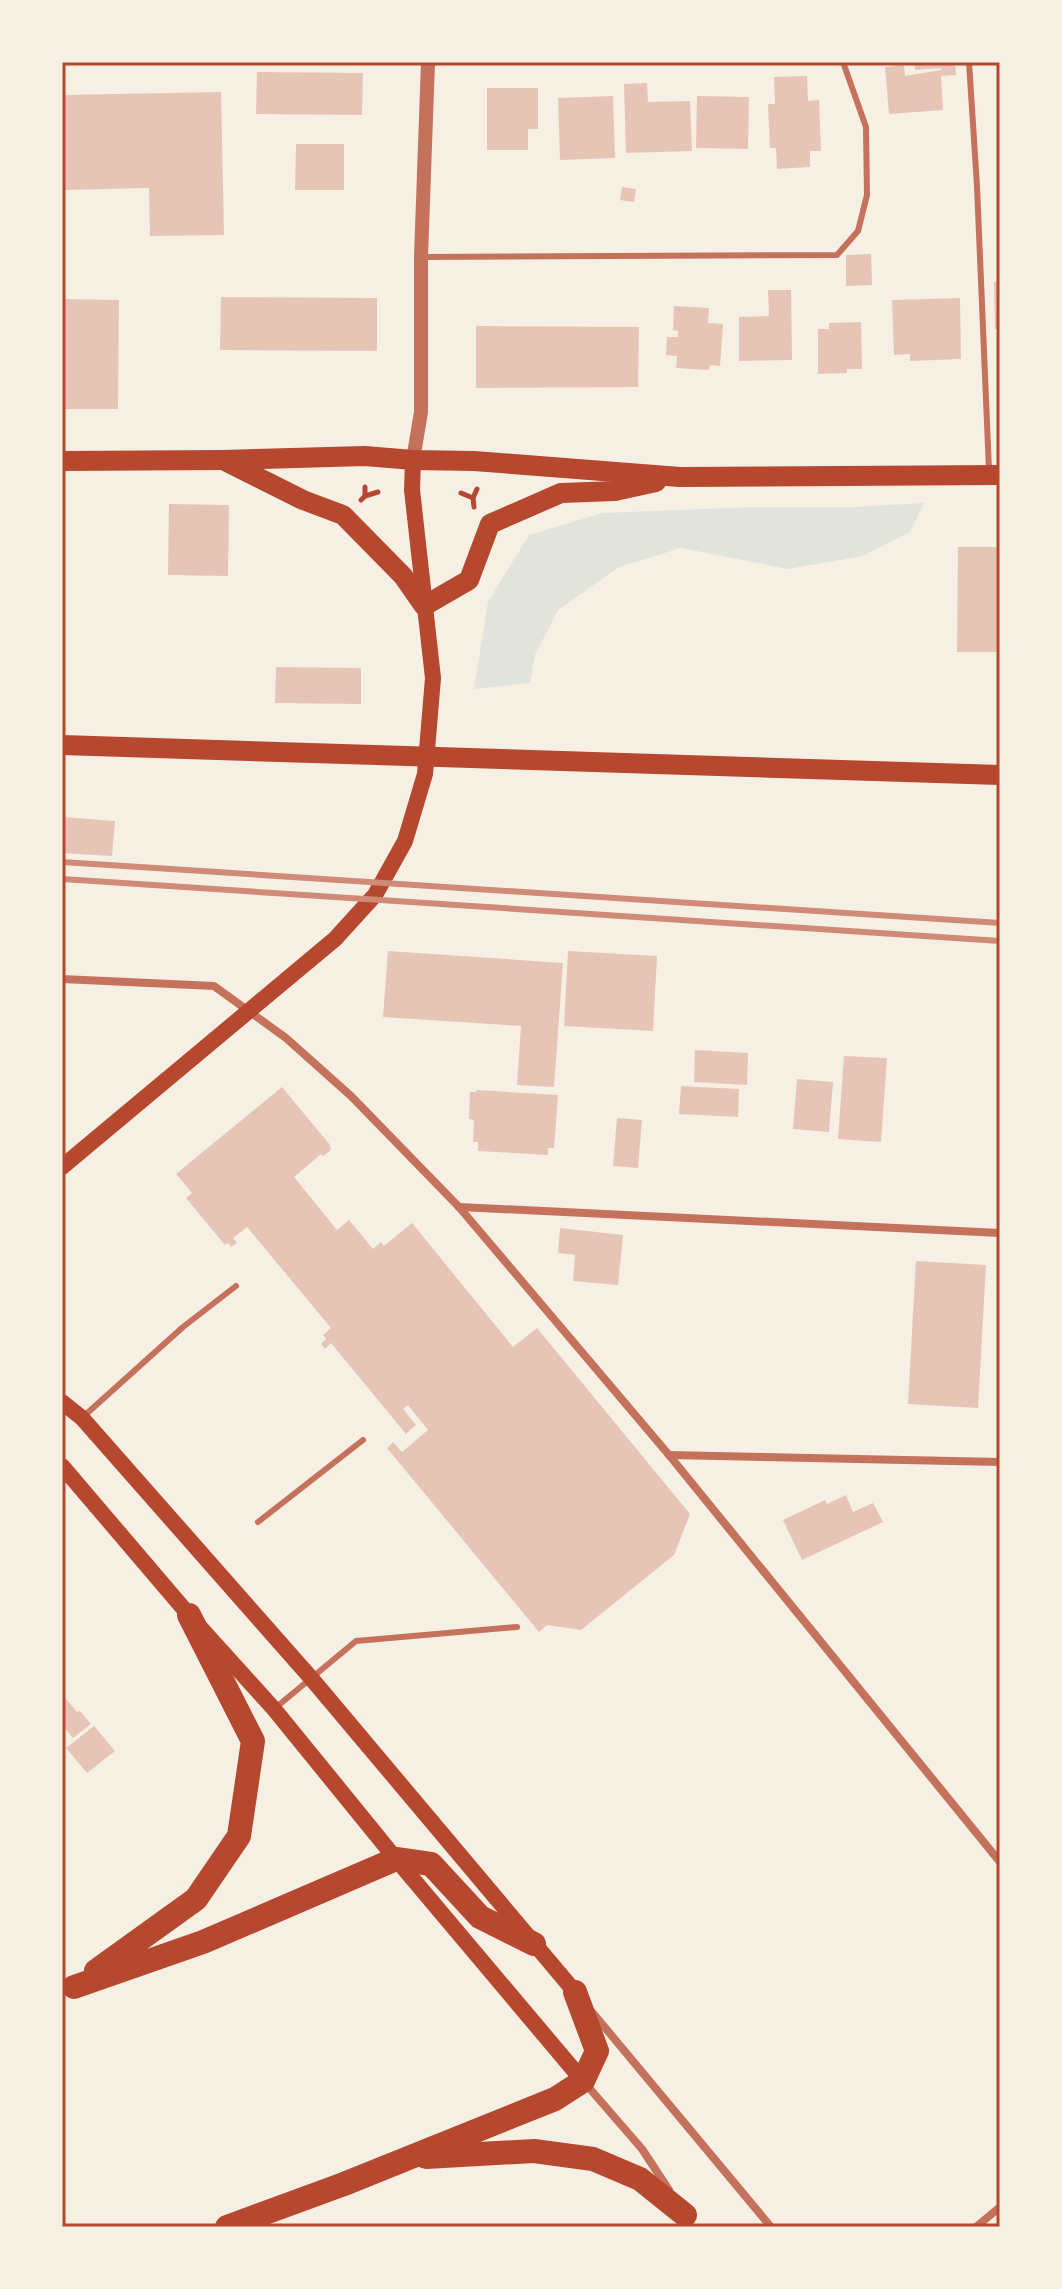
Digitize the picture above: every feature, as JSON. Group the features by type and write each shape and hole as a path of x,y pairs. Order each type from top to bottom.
{"highway":[{"path":"68,1990 196,1899 239,1836 253,1741 189,1615"},
{"path":"68,1990 203,1942 396,1859 431,1864 480,1917 534,1944"},
{"path":"227,2227 344,2184 555,2099 583,2081 597,2051 575,1992"},
{"path":"408,2158 534,2151 593,2159 640,2179 691,2221"}],"main road":[{"path":"62,461 365,456 680,477 994,475"},
{"path":"223,460 303,500 343,515 403,576 424,606"},
{"path":"62,1167 335,939 375,895 405,841 425,774 433,678 412,490 413,460"},
{"path":"424,606 469,580 490,524 561,493 615,491 680,477"},
{"path":"62,745 1000,775"},
{"path":"62,1389 82,1418 311,1678 575,1992"},
{"path":"62,1402 82,1418"},
{"path":"62,1466 274,1709 583,2081"}],"street":[{"path":"413,460 421,412 421,257 428,62"},
{"path":"62,979 214,986 286,1038 351,1096 459,1207 669,1455 1000,1862"},
{"path":"459,1207 1000,1233"},
{"path":"669,1455 1000,1462"},
{"path":"575,1992 771,2227"},
{"path":"583,2081 642,2149 691,2221"},
{"path":"976,2227 1000,2207"}],"lane":[{"path":"421,257 837,255 858,231 867,195 866,127 843,62"},
{"path":"969,62 994,475"},
{"path":"82,1418 183,1327 236,1286"},
{"path":"258,1522 363,1440"},
{"path":"274,1709 356,1641 517,1627"}],"path":[{"path":"365,487 365,496"},
{"path":"475,509 473,498 477,489"},
{"path":"358,504 365,496 378,492"},
{"path":"461,493 473,498"}],"shaded area":[{"path":"924,503 910,532 863,556 788,569 681,548 619,567 558,610 535,655 530,683 474,689 488,602 529,535 603,513"}],"building":[{"path":"914,62 955,62 956,75 941,76 943,110 889,114 885,67 904,65 905,76 941,70 915,70"},
{"path":"257,72 363,73 362,115 256,114"},
{"path":"807,76 808,101 819,100 821,151 810,151 810,167 777,169 776,148 770,148 768,104 775,104 774,77"},
{"path":"647,83 648,102 690,101 692,151 626,153 624,84"},
{"path":"487,88 538,88 538,129 528,129 528,150 487,150"},
{"path":"221,92 224,235 150,236 149,188 62,190 62,95"},
{"path":"613,96 615,158 560,160 558,98"},
{"path":"697,96 749,97 748,149 696,148"},
{"path":"296,144 344,144 344,190 295,190"},
{"path":"622,187 636,189 634,202 620,200"},
{"path":"871,254 872,285 846,286 846,255"},
{"path":"994,282 1000,282 1000,329 995,329"},
{"path":"768,290 791,290 792,360 739,361 739,317 769,316"},
{"path":"221,297 377,298 377,351 220,350"},
{"path":"960,298 961,359 910,361 910,354 894,355 892,300"},
{"path":"65,299 119,300 118,409 64,409"},
{"path":"674,306 709,308 708,323 723,324 720,366 710,365 709,370 676,368 677,356 666,355 667,337 678,337 678,331 673,330"},
{"path":"861,322 862,369 818,374 818,329 829,329 829,323"},
{"path":"476,326 639,327 638,387 476,388"},
{"path":"169,504 229,505 228,576 168,575"},
{"path":"958,547 1000,547 1000,652 957,652"},
{"path":"276,667 361,668 361,704 275,703"},
{"path":"62,817 115,821 112,856 62,853"},
{"path":"388,951 563,963 554,1087 517,1085 521,1026 383,1017"},
{"path":"568,951 657,956 653,1031 564,1026"},
{"path":"695,1050 748,1053 747,1085 694,1082"},
{"path":"844,1056 887,1058 881,1142 838,1139"},
{"path":"797,1079 833,1082 829,1132 793,1129"},
{"path":"681,1086 739,1089 738,1117 679,1114"},
{"path":"282,1087 330,1145 331,1150 323,1156 321,1154 294,1177 337,1230 349,1220 373,1249 381,1242 384,1246 412,1223 513,1347 537,1328 690,1514 674,1555 581,1630 547,1625 539,1632 387,1448 393,1442 402,1452 428,1430 408,1405 403,1409 416,1425 406,1434 331,1343 325,1349 321,1344 326,1339 323,1335 331,1328 247,1227 233,1238 237,1243 231,1247 228,1243 225,1245 186,1198 192,1193 176,1174"},
{"path":"470,1092 558,1095 554,1148 548,1148 548,1155 478,1151 478,1142 473,1142 474,1120 469,1119"},
{"path":"617,1118 642,1120 638,1168 613,1166"},
{"path":"560,1228 623,1235 618,1285 573,1281 575,1255 558,1253"},
{"path":"916,1261 986,1265 978,1408 908,1404"},
{"path":"846,1495 853,1512 873,1503 883,1522 802,1560 783,1520 825,1500 827,1504"},
{"path":"62,1694 91,1724 73,1738 62,1727"},
{"path":"94,1726 115,1751 87,1773 66,1748"}],"railway":[{"path":"62,862 1000,923"},
{"path":"62,879 1000,941"}]}
